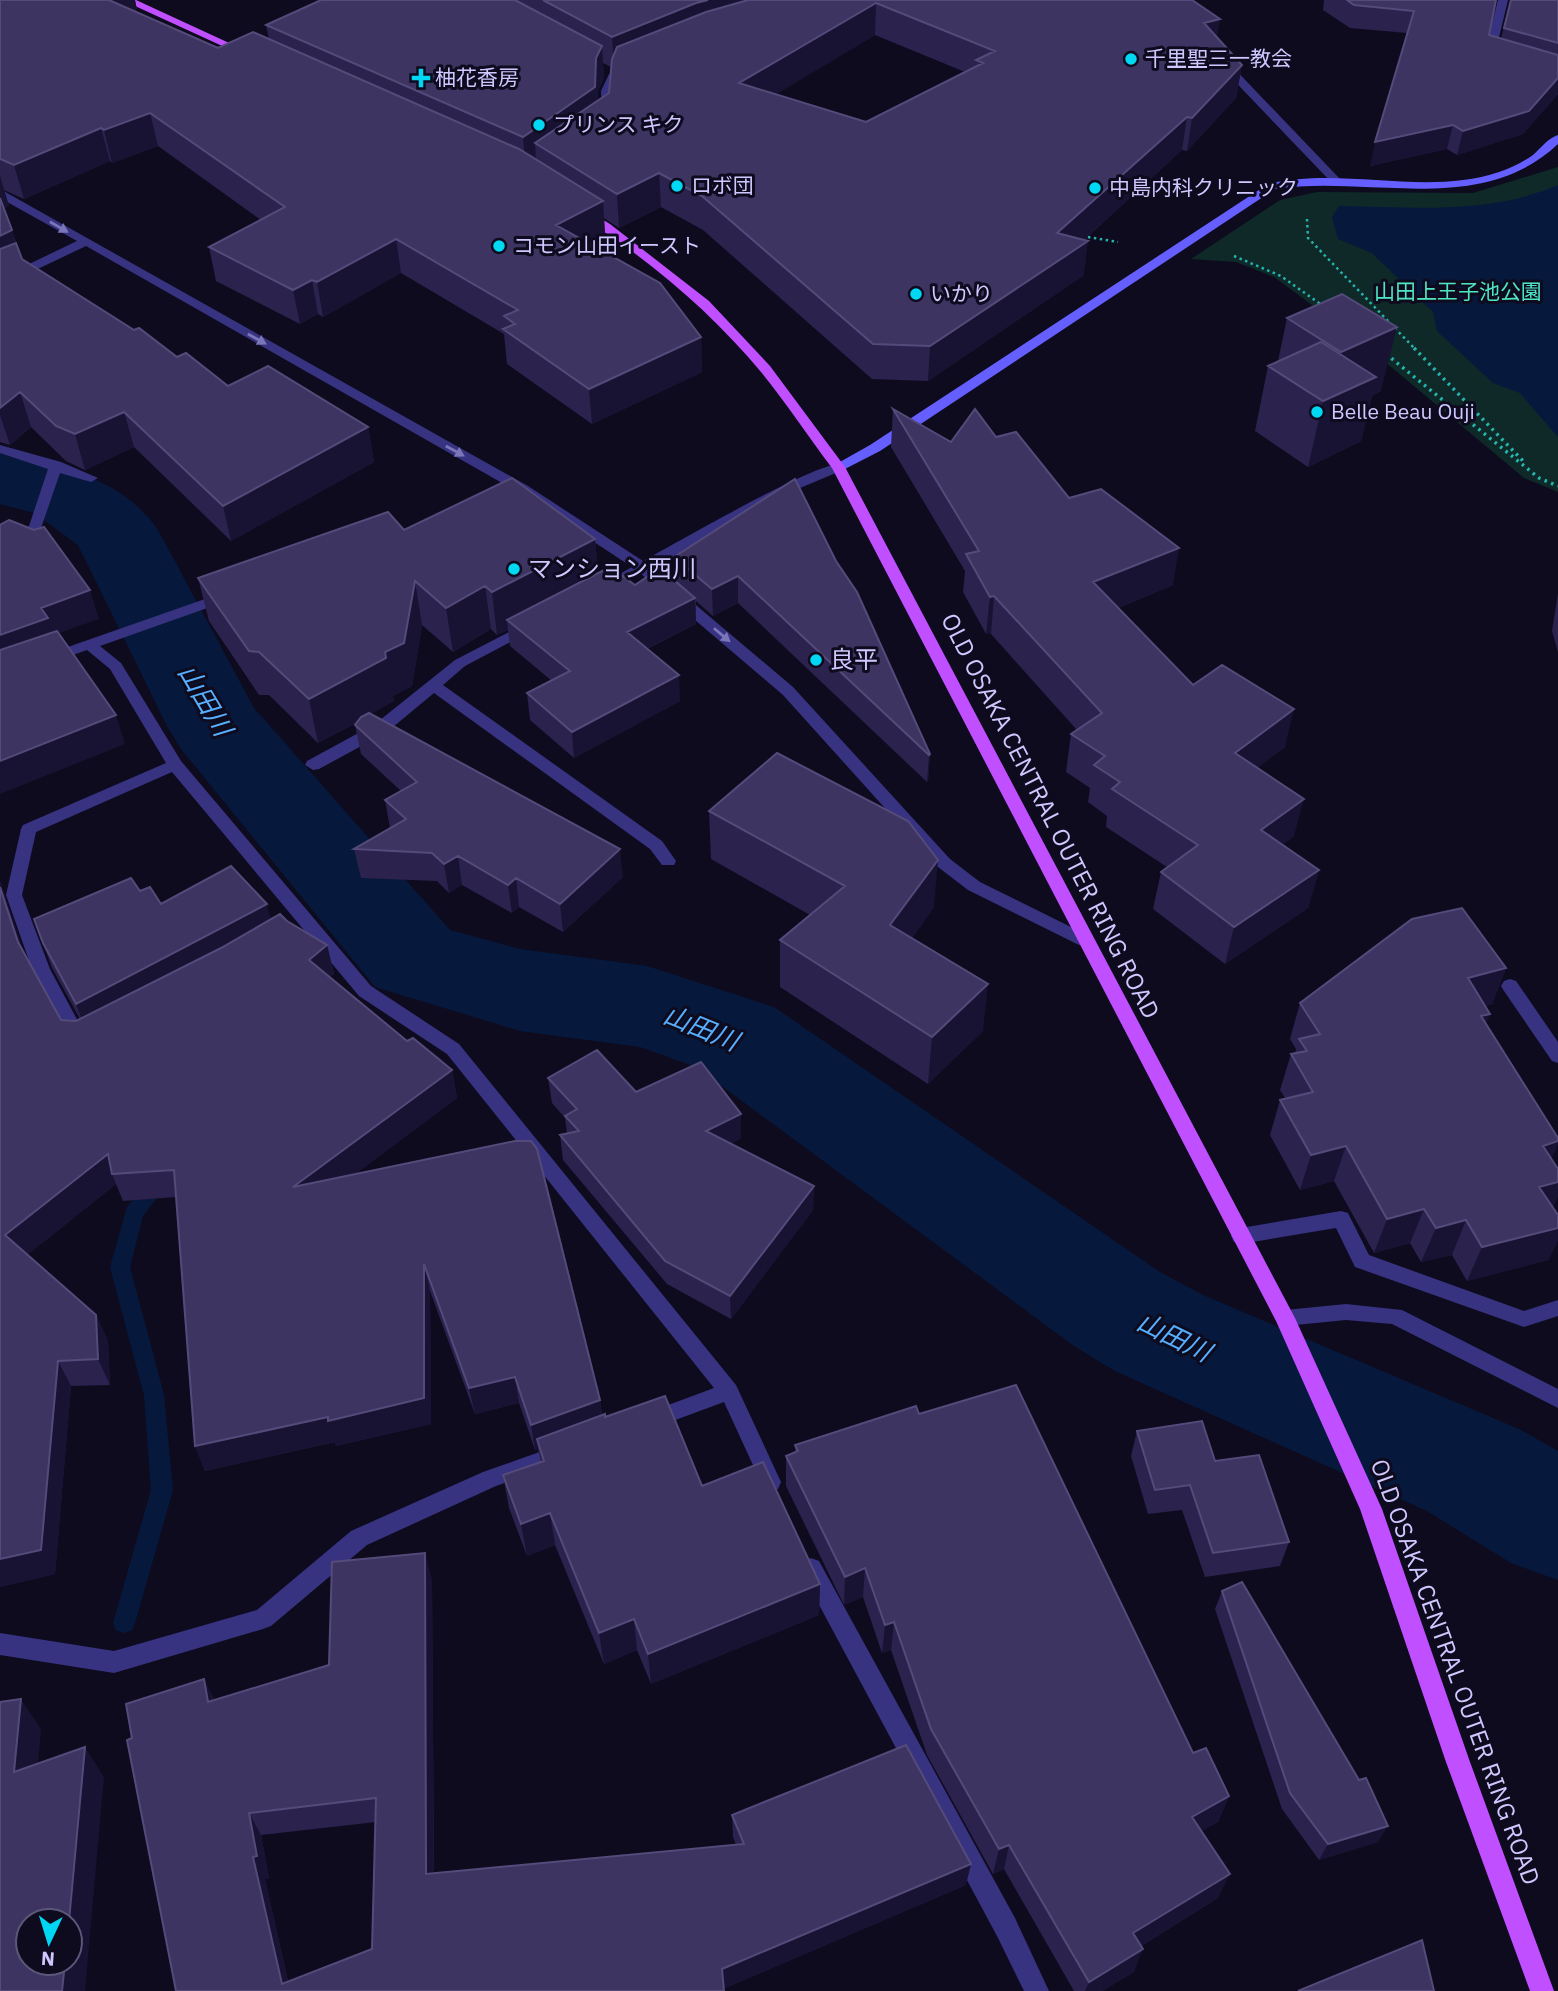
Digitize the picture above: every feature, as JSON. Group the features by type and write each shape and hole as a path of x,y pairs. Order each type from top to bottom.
{"main road":[{"path":"127,0 264,61"},
{"name":"OLD OSAKA CENTRAL OUTER RING ROAD","path":"572,206 606,227 705,304 765,369 838,467 1284,1318 1371,1509 1458,1762 1542,1991"}],"street":[{"path":"1500,58 1489,55 1503,0"},
{"path":"595,130 606,122 606,91 613,76 638,66"},
{"path":"1226,66 1337,182"},
{"path":"601,70 613,76"},
{"path":"594,593 796,485 875,448 1272,186 1298,182 1456,183 1498,176 1525,166 1558,138"},
{"path":"0,193 517,492 643,568 788,691 944,863 974,886 1085,941"},
{"path":"0,283 85,242"},
{"path":"0,449 91,478"},
{"path":"0,553 35,528 56,465"},
{"path":"39,662 242,591"},
{"path":"313,765 381,728 460,663 545,619"},
{"path":"90,645 116,666 175,765 300,924 365,991 453,1049 729,1391 780,1501"},
{"path":"433,685 656,845 668,861"},
{"path":"92,1036 80,1042 7,898 29,829 175,765"},
{"path":"1510,986 1558,1056"},
{"path":"1241,1236 1341,1219 1362,1261 1524,1319 1558,1308"},
{"path":"1284,1318 1346,1312 1395,1316 1558,1399"},
{"path":"628,1428 729,1391"},
{"path":"0,1644 114,1662 263,1619 359,1538 491,1479 578,1447"},
{"path":"803,1550 825,1599 1006,1927 1037,1991"}],"path":[{"path":"1307,210 1308,238 1539,478"},
{"path":"1079,236 1174,251 1236,256 1281,276 1332,313"},
{"path":"1383,351 1539,478 1558,486"}],"green space":[{"name":"山田上王子池公園","path":"1558,167 1558,492 1524,478 1354,336 1274,277 1236,262 1191,259 1280,200 1317,192 1473,193"}],"water":[{"path":"1558,185 1558,437 1520,393 1493,383 1437,331 1433,312 1372,253 1338,239 1332,217 1339,206 1422,208 1477,205 1532,195"}],"building":[{"path":"0,0 109,0 218,48 253,32 519,149 603,201 556,225 660,283 701,337 589,389 503,329 515,324 504,316 518,310 396,239 317,282 312,280 293,290 209,247 285,207 150,113 104,130 101,128 14,165 0,159"},
{"path":"321,0 515,0 602,46 596,58 595,87 523,137 266,25"},
{"path":"543,0 708,0 612,37"},
{"path":"748,0 1192,0 1220,19 1204,23 1242,65 1192,118 1187,117 1057,233 1088,241 930,346 873,344 702,196 659,173 617,194 535,143 609,93 612,59 617,47 706,12","holes":["876,3 995,51 976,60 983,63 866,122 739,83"]},
{"path":"1347,0 1496,0 1489,35 1558,55 1558,78 1529,111 1463,131 1453,125 1375,142 1414,11 1354,5"},
{"path":"1511,0 1558,0 1558,43 1504,28"},
{"path":"0,198 12,230 0,236"},
{"path":"16,243 22,259 134,330 139,328 177,357 186,353 228,386 268,366 368,427 223,506 124,412 75,434 56,426 20,392 0,408 0,249"},
{"path":"1342,294 1397,327 1341,352 1287,318"},
{"path":"1321,342 1376,377 1323,401 1268,366"},
{"path":"893,409 951,442 975,409 996,437 1016,432 1069,498 1101,489 1179,548 1093,582 1193,685 1222,665 1294,709 1235,753 1304,799 1261,830 1319,870 1234,927 1161,872 1198,845 1112,789 1120,782 1094,765 1105,756 1071,734 1102,713 994,596 990,597 966,554 979,551"},
{"path":"512,478 595,539 492,592 485,586 446,608 415,581 404,643 385,652 386,658 309,699 259,652 249,651 198,578 388,512 404,530"},
{"path":"795,479 836,561 857,592 929,755 738,576 712,589 674,557"},
{"path":"9,520 34,530 44,527 90,590 41,608 48,618 0,635 0,525"},
{"path":"610,567 635,585 660,568 695,598 627,632 679,675 572,732 527,693 570,671 507,620"},
{"path":"57,631 116,715 0,761 0,650"},
{"path":"369,713 620,849 560,904 516,878 508,885 458,856 444,864 432,853 354,849 406,819 385,800 417,782 355,725 361,717"},
{"path":"777,753 908,821 938,860 890,925 988,984 932,1037 780,940 845,886 709,811"},
{"path":"231,866 267,904 76,1004 43,943 34,919 131,878 140,891 150,887 161,904"},
{"path":"0,887 18,942 61,1020 76,1021 221,948 280,914 327,945 309,960 407,1041 413,1038 452,1070 293,1187 515,1141 531,1141 537,1149 600,1400 531,1425 515,1377 469,1388 424,1264 424,1398 328,1421 328,1417 195,1446 174,1170 112,1174 108,1154 5,1235 96,1315 98,1359 58,1361 41,1550 0,1559"},
{"path":"1462,908 1506,968 1468,978 1490,1014 1481,1016 1558,1138 1558,1141 1543,1146 1558,1169 1558,1182 1539,1187 1558,1215 1558,1228 1482,1247 1466,1220 1436,1228 1424,1209 1387,1219 1346,1146 1311,1155 1280,1100 1313,1092 1291,1054 1307,1051 1299,1039 1320,1034 1300,1003 1412,919"},
{"path":"597,1050 636,1092 701,1062 741,1114 706,1131 814,1186 730,1296 665,1261 560,1135 579,1131 565,1116 577,1109 548,1078"},
{"path":"1016,1385 1193,1753 1206,1748 1229,1796 1192,1817 1230,1874 1133,1933 1143,1949 1089,1982 1009,1845 999,1849 931,1729 894,1622 885,1625 865,1568 845,1577 786,1456 798,1451 795,1445 916,1406 919,1414"},
{"path":"665,1396 702,1486 763,1462 820,1584 648,1654 634,1619 599,1633 550,1513 521,1524 503,1475 544,1461 537,1439"},
{"path":"1202,1421 1215,1461 1259,1455 1289,1542 1213,1553 1190,1485 1155,1490 1137,1431"},
{"path":"425,1553 426,1874 744,1844 732,1815 906,1745 971,1864 722,1969 724,1991 176,1991 127,1740 132,1738 126,1704 204,1679 208,1702 329,1665 332,1562","holes":["376,1798 372,1949 282,1984 253,1857 257,1856 249,1813"]},
{"path":"1242,1582 1359,1780 1366,1778 1388,1826 1328,1844 1290,1793 1222,1591"},
{"path":"21,1699 14,1772 85,1747 70,1907 14,1907 14,1977 64,1977 62,1991 0,1991 0,1702"},
{"path":"1422,1940 1434,1991 1298,1991"}],"waterway":[{"name":"山田川","path":"0,477 64,495 114,530 215,726 413,959 520,990 647,1007 735,1037 1117,1309 1159,1333 1473,1470 1558,1520"},
{"path":"124,1623 162,1490 154,1395 120,1267 134,1213 160,1182"}],"place":[{"name":"千里聖三一教会","path":"1131,59"},
{"name":"柚花香房","path":"421,78"},
{"name":"プリンス キク","path":"539,125"},
{"name":"ロボ団","path":"677,186"},
{"name":"中島内科クリニック","path":"1095,188"},
{"name":"コモン山田イースト","path":"499,246"},
{"name":"いかり","path":"916,294"},
{"name":"Belle Beau Ouji","path":"1317,412"},
{"name":"マンション西川","path":"514,569"},
{"name":"良平","path":"816,660"}]}
